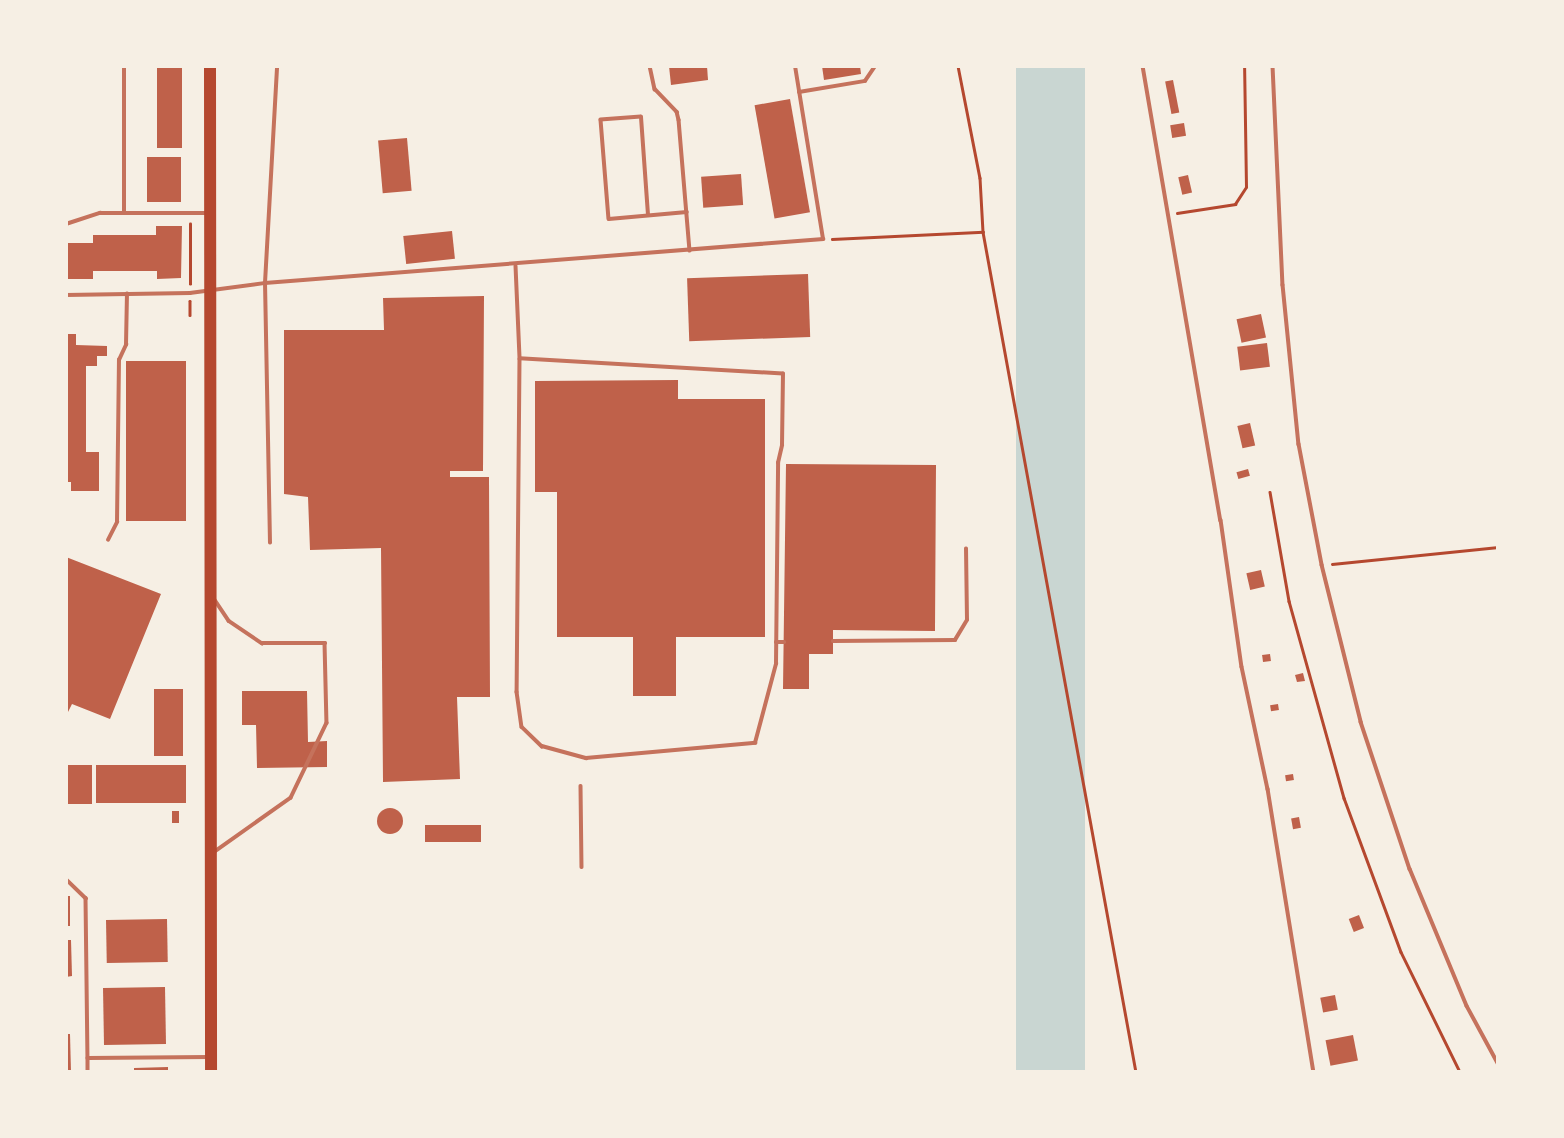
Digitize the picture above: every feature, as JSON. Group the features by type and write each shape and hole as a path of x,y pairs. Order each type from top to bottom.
{"main road":[{"path":"210,66 211,1072"}],"lane":[{"path":"124,66 124,213"},
{"path":"270,543 265,284 277,66"},
{"path":"650,66 655,89 677,112 680,120 690,251"},
{"path":"66,295 190,293 265,284 516,266 823,239 795,66"},
{"path":"799,92 865,81 875,66"},
{"path":"1143,66 1166,214 1221,520 1242,667 1268,789 1314,1072"},
{"path":"1273,66 1284,298 1299,444 1322,565 1361,722 1410,869 1467,1006 1497,1063"},
{"path":"648,215 640,117 601,120 609,219 687,212"},
{"path":"66,224 100,213 210,213"},
{"path":"516,266 520,359 517,692 522,727 542,746 586,758 755,743 776,664 778,463 782,446 783,374 520,359"},
{"path":"108,540 117,522 119,360 126,345 127,294"},
{"path":"833,641 955,640 967,620 966,549"},
{"path":"210,593 229,621 262,643 325,643 327,723 291,799 211,855"},
{"path":"776,642 784,642"},
{"path":"581,786 582,867"},
{"path":"66,879 86,898 88,1072"},
{"path":"88,1058 211,1057"}],"path":[{"path":"958,66 981,178 983,232 1136,1072"},
{"path":"1166,214 1235,204 1246,187 1244,66"},
{"path":"190,315 189,225 193,213"},
{"path":"823,239 983,232"},
{"path":"1270,492 1289,601 1344,798 1401,952 1460,1072"},
{"path":"1322,565 1497,547"}],"shaded area":[{"path":"1016,67 1085,67 1085,1072 1016,1072"}],"building":[{"path":"157,66 182,66 182,148 157,148"},
{"path":"669,66 707,66 708,80 671,85"},
{"path":"822,66 860,66 861,74 824,80"},
{"path":"1173,80 1179,112 1171,114 1165,82"},
{"path":"790,99 810,212 775,219 755,105"},
{"path":"1184,123 1186,136 1172,138 1170,125"},
{"path":"407,138 412,191 383,193 378,141"},
{"path":"147,157 181,157 181,202 147,202"},
{"path":"741,174 743,205 703,208 701,177"},
{"path":"1188,175 1192,193 1182,195 1178,177"},
{"path":"156,226 182,226 181,278 157,279 157,271 93,271 93,279 66,279 66,243 93,243 93,235 156,235"},
{"path":"452,231 455,259 406,264 403,236"},
{"path":"808,274 810,337 689,341 687,278"},
{"path":"484,296 483,471 450,471 450,477 489,477 490,697 457,697 460,779 383,782 381,548 310,550 308,497 284,494 284,330 384,330 383,298"},
{"path":"1261,314 1266,337 1242,343 1237,319"},
{"path":"66,334 76,334 76,345 107,346 107,356 97,356 97,366 86,366 86,452 99,452 99,491 71,491 71,482 66,482"},
{"path":"1267,343 1270,367 1240,370 1237,347"},
{"path":"126,361 186,361 186,521 126,521"},
{"path":"678,380 678,399 765,399 765,637 676,637 676,696 633,696 633,637 557,637 557,492 535,492 535,381"},
{"path":"1250,423 1255,445 1243,448 1237,426"},
{"path":"786,464 936,465 935,631 833,630 833,654 809,654 809,689 783,689"},
{"path":"1248,469 1250,476 1238,479 1236,472"},
{"path":"66,557 161,594 110,719 72,704 66,716"},
{"path":"1261,570 1265,587 1250,590 1246,573"},
{"path":"1270,654 1271,661 1263,662 1262,655"},
{"path":"1303,673 1305,681 1297,682 1295,675"},
{"path":"154,689 183,689 183,756 154,756"},
{"path":"242,691 307,691 308,742 327,741 327,767 257,768 256,725 242,725"},
{"path":"1278,704 1279,710 1271,711 1270,705"},
{"path":"66,765 92,765 92,804 66,804"},
{"path":"96,765 186,765 186,803 96,803"},
{"path":"1293,774 1294,780 1286,781 1285,775"},
{"path":"390,808 399,812 403,821 399,830 390,834 381,830 377,821 381,812"},
{"path":"172,811 179,811 179,823 172,823"},
{"path":"1299,817 1301,828 1293,829 1291,818"},
{"path":"425,825 481,825 481,842 425,842"},
{"path":"66,896 70,896 70,926 66,926"},
{"path":"1359,915 1364,928 1354,932 1349,919"},
{"path":"167,919 168,962 107,963 106,920"},
{"path":"66,940 71,940 72,976 66,977"},
{"path":"165,987 166,1044 104,1045 103,988"},
{"path":"1335,995 1338,1010 1323,1013 1320,998"},
{"path":"66,1034 70,1034 71,1072 66,1072"},
{"path":"1353,1035 1358,1061 1330,1066 1326,1040"},
{"path":"168,1067 168,1072 134,1072 134,1068"}]}
